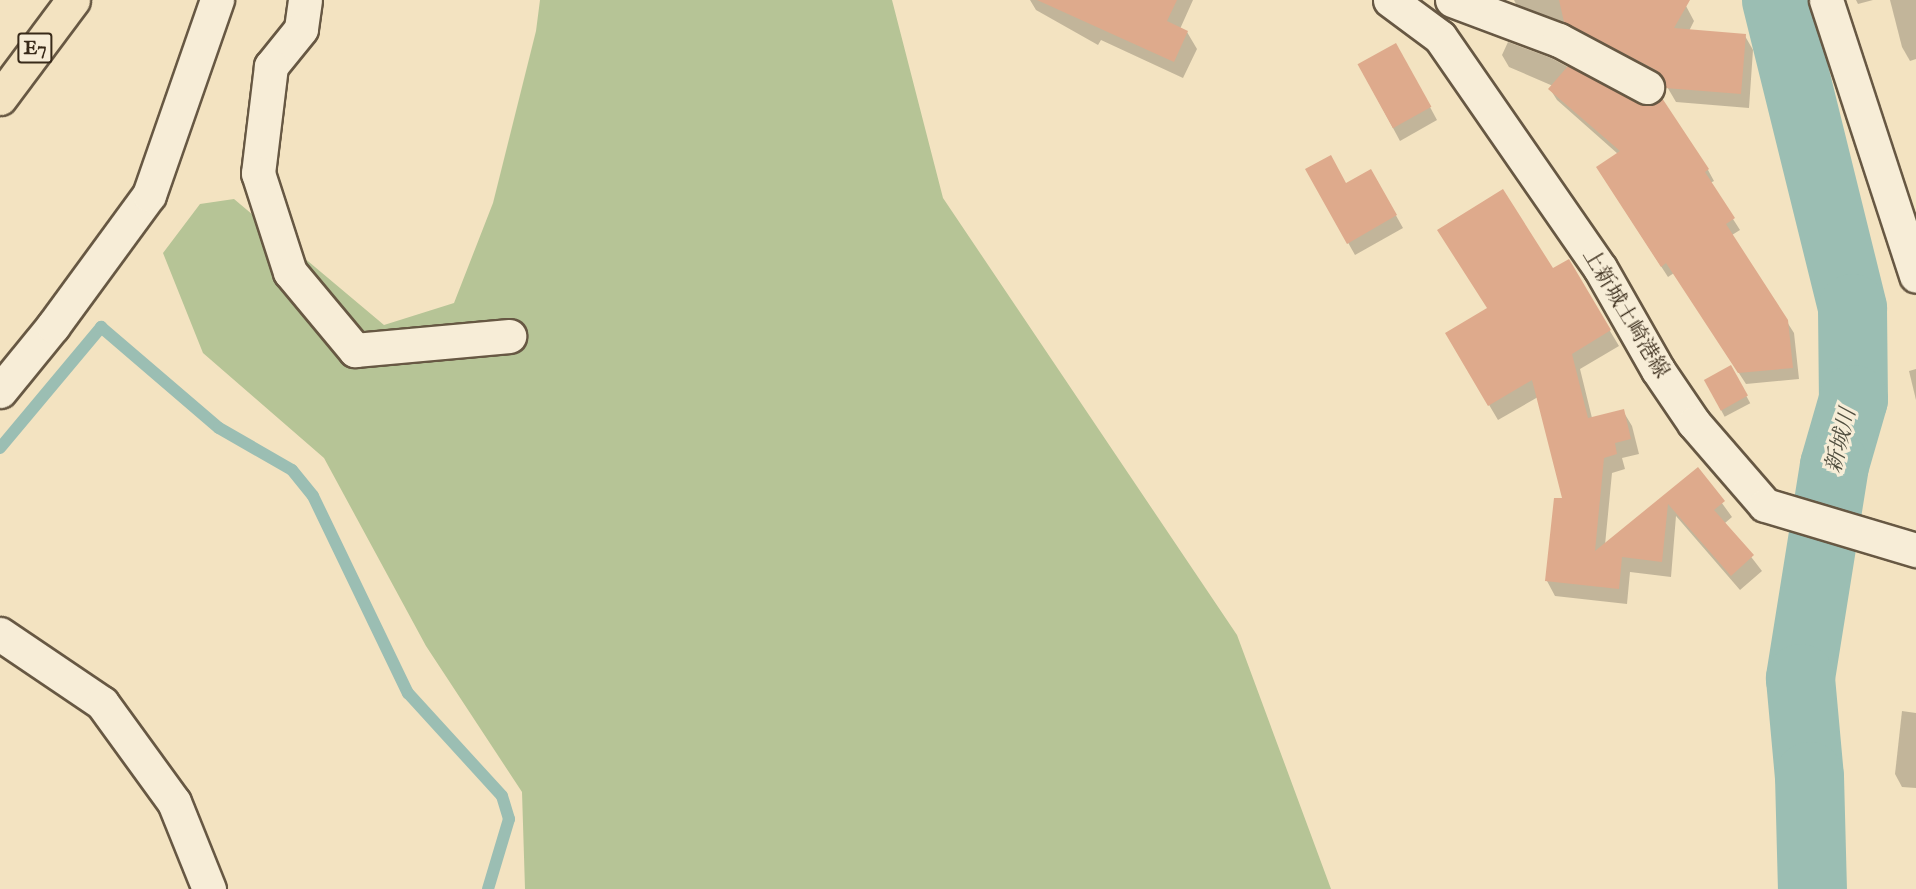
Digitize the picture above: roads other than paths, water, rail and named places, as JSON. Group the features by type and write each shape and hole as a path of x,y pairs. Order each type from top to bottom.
{"highway":[{"name":"E7","path":"0,98 73,0"}],"street":[{"path":"0,391 53,326 149,195 217,0"},
{"path":"305,0 301,29 271,66 258,173 290,272 356,350 509,336"},
{"name":"上新城土崎港線","path":"1390,0 1440,37 1600,268 1658,370 1694,423 1765,505 1916,550"},
{"path":"1452,0 1558,40 1647,87"},
{"path":"1827,0 1916,276"},
{"path":"0,634 102,703 174,802 209,889"}],"waterway":[{"name":"新城川","path":"1776,0 1852,308 1853,399 1834,465 1800,678 1809,776 1812,889"},
{"path":"0,448 101,327 219,428 292,470 313,496 408,693 502,796 509,819 488,889"}]}
